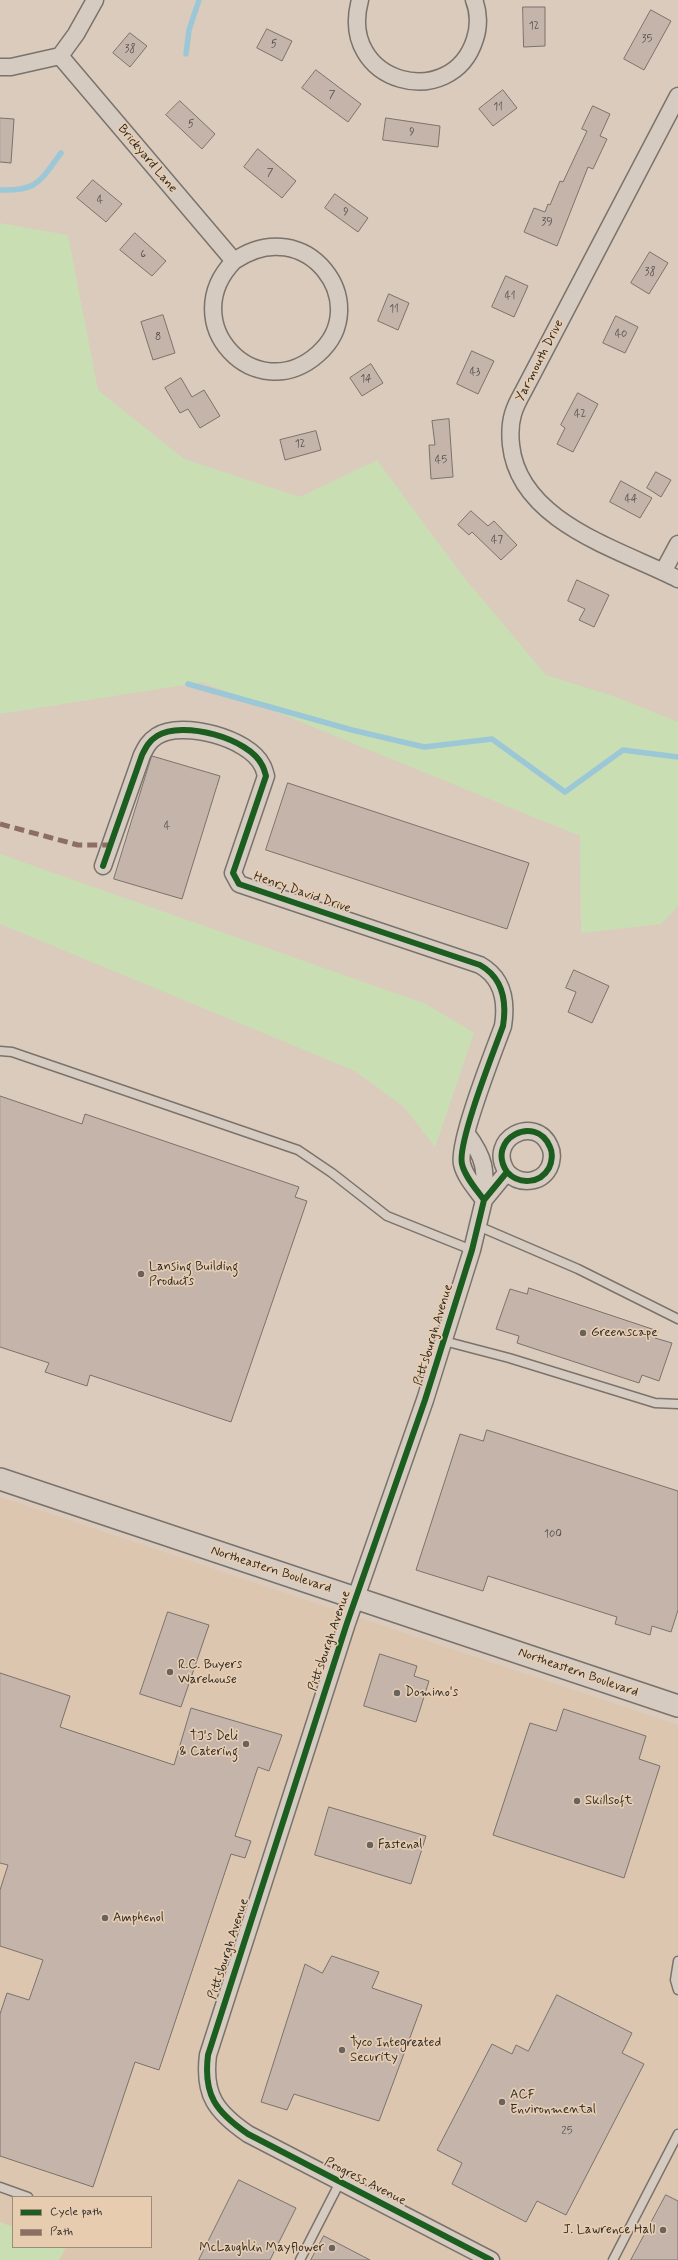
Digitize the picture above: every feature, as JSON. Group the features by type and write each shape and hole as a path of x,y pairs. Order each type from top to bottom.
{"street":[{"path":"0,67 17,66 60,56 76,34 95,0"},
{"path":"360,0 356,20 357,29 362,48 368,57 374,64 390,76 419,82 448,73 469,52 478,24 474,0"},
{"name":"Brickyard Lane","path":"60,56 234,261"},
{"name":"Yarmouth Drive","path":"678,96 522,392 513,415 510,435 512,457 519,476 530,493 543,507 565,523 599,542 678,580"},
{"path":"263,247 285,247 305,253 322,266 333,284 338,305 337,321 332,336 319,353 293,369 273,371 253,368 229,351 222,343 214,325 212,305 217,285 234,261 253,250 263,247"},
{"path":"663,572 678,544"},
{"name":"Henry David Drive","path":"103,866 142,755 148,743 157,735 173,730 190,730 212,733 234,742 253,755 262,764 266,776 233,873 239,884 480,965 490,971 499,983 504,1002 503,1026 467,1134 461,1162 464,1173 484,1200"},
{"path":"467,1134 484,1161 486,1175 484,1200"},
{"name":"Pittsburgh Avenue","path":"229,2120 219,2110 207,2084 208,2055 291,1792 444,1342 472,1250 484,1200 507,1172"},
{"name":"Northeastern Boulevard","path":"0,1479 678,1706"},
{"name":"Progress Avenue","path":"229,2120 248,2134 491,2260"}],"lane":[{"path":"0,1051 12,1052 298,1150 332,1173 387,1216 472,1250"},
{"path":"478,1226 578,1269 678,1319"},
{"path":"444,1342 509,1358 655,1403 678,1404"},
{"path":"678,1961 674,1980 678,1990"},
{"path":"613,2260 678,2134"},
{"path":"300,2260 340,2182"},
{"path":"0,2187 25,2196"}],"shaded area":[{"path":"0,1497 678,1725 678,2260 59,2260 65,2248 152,2248 152,2196 12,2196 12,2227 0,2222"}],"green space":[{"path":"0,223 68,235 98,390 184,459 300,497 377,460 462,575 546,675 616,697 678,722 678,906 661,924 581,933 580,836 203,682 0,714"},
{"path":"0,854 426,1004 474,1033 435,1147 404,1107 355,1071 0,924"},
{"path":"0,2222 12,2227 12,2248 65,2248 59,2260 0,2260"}],"building":[{"path":"523,7 545,7 545,46 524,47"},
{"path":"651,10 671,21 644,70 624,59"},
{"path":"267,29 292,41 282,61 257,48"},
{"path":"130,33 147,46 130,67 113,53"},
{"path":"316,70 361,104 348,122 302,88"},
{"path":"503,90 517,108 493,126 479,109"},
{"path":"180,101 215,134 202,149 166,115"},
{"path":"593,106 610,114 600,136 607,139 593,169 588,167 557,246 524,232 534,208 545,212 548,204 550,205 560,181 563,182 587,131 582,129"},
{"path":"0,118 14,119 11,163 0,162"},
{"path":"386,118 440,126 438,147 383,140"},
{"path":"258,149 296,181 282,198 244,167"},
{"path":"93,180 122,204 106,222 77,198"},
{"path":"335,194 368,218 358,232 325,208"},
{"path":"135,233 166,261 152,276 120,250"},
{"path":"650,252 668,263 649,294 631,283"},
{"path":"506,276 528,286 514,317 492,307"},
{"path":"389,294 409,303 398,330 378,321"},
{"path":"163,315 175,353 153,360 141,322"},
{"path":"616,316 638,327 625,353 603,343"},
{"path":"472,351 494,361 478,394 457,384"},
{"path":"371,364 383,383 362,396 350,378"},
{"path":"181,378 192,397 204,390 220,416 200,428 188,409 180,413 165,388"},
{"path":"578,393 598,404 573,452 557,444 565,428 561,425"},
{"path":"449,419 453,477 431,479 429,445 435,445 432,421"},
{"path":"316,431 321,450 285,460 280,440"},
{"path":"656,472 671,480 661,497 647,488"},
{"path":"621,481 652,498 640,518 610,502"},
{"path":"471,511 488,526 494,521 517,545 501,560 472,532 469,535 458,525"},
{"path":"577,580 609,595 594,627 579,620 585,609 568,601"},
{"path":"152,756 220,776 182,899 114,879"},
{"path":"288,783 529,863 507,929 266,850"},
{"path":"574,970 609,986 592,1023 568,1012 576,992 566,988"},
{"name":"Lansing Building Products","path":"0,1096 82,1124 85,1114 299,1187 295,1197 307,1201 231,1422 90,1375 87,1386 45,1372 49,1363 0,1347"},
{"name":"Greenscape","path":"529,1288 658,1331 655,1338 672,1343 659,1381 642,1375 639,1383 517,1343 519,1336 496,1329 510,1289 527,1294"},
{"path":"487,1430 678,1491 678,1610 671,1632 652,1626 650,1635 615,1624 617,1617 488,1576 483,1591 416,1570 460,1434 483,1441"},
{"name":"R.C. Buyers Warehouse","path":"168,1612 209,1625 181,1707 140,1694"},
{"name":"Domino's","path":"380,1654 417,1666 414,1676 429,1681 416,1722 364,1706"},
{"name":"Amphenol","path":"0,1673 70,1696 60,1727 174,1765 191,1708 282,1735 269,1771 258,1767 235,1836 251,1841 245,1858 231,1854 159,2070 135,2062 93,2187 0,2156 0,2014 7,1993 29,2000 43,1960 0,1946 0,1890 8,1865 0,1863"},
{"name":"Skillsoft","path":"564,1709 646,1736 639,1759 660,1766 624,1878 493,1835 530,1723 556,1731"},
{"name":"Fastenal","path":"329,1807 426,1836 411,1884 315,1855"},
{"name":"Tyco Integreated Security","path":"332,1956 379,1972 372,1988 422,2005 379,2121 294,2094 287,2110 261,2102 305,1964 322,1973"},
{"path":"557,1995 632,2033 622,2053 644,2064 566,2215 537,2201 526,2222 452,2184 462,2163 437,2150 492,2044 512,2054 516,2045 528,2051"},
{"path":"239,2180 296,2208 270,2260 199,2260"},
{"name":"J. Lawrence Hall","path":"666,2195 678,2201 678,2260 631,2260"},
{"name":"McLaughlin Mayflower","path":"324,2236 370,2260 311,2260"}],"waterway":[{"path":"186,54 189,30 199,0"},
{"path":"0,190 22,189 36,183 48,171 61,153"},
{"path":"188,684 352,730 424,747 492,739 565,792 623,750 678,757"}],"marked path":[{"path":"0,824 78,845 111,845"}],"cycle path":[{"path":"103,866 142,755 148,744 154,738 168,732 182,730 198,731 214,734 230,740 244,747 255,755 263,766 266,776 233,873 239,884 480,965 488,970 498,983 504,999 503,1026 470,1118 462,1153 463,1169 471,1183 484,1200"},
{"path":"491,2260 248,2134 228,2118 214,2101 210,2092 207,2069 208,2055 347,1623 425,1400 472,1250 484,1200 507,1172 523,1181 535,1180 545,1173 550,1166 552,1155 551,1149 543,1137 534,1132 524,1131 515,1134 507,1141 502,1149 502,1160 507,1172"}],"place":[{"name":"Lansing Building Products","path":"141,1274"},
{"name":"Greenscape","path":"583,1333"},
{"name":"R.C. Buyers Warehouse","path":"170,1672"},
{"name":"Domino's","path":"397,1693"},
{"name":"TJ's Deli & Catering","path":"246,1744"},
{"name":"Skillsoft","path":"577,1801"},
{"name":"Fastenal","path":"370,1845"},
{"name":"Amphenol","path":"105,1918"},
{"name":"Tyco Integreated Security","path":"342,2050"},
{"name":"ACF Environmental","path":"502,2102"},
{"name":"J. Lawrence Hall","path":"663,2230"},
{"name":"McLaughlin Mayflower","path":"332,2248"}]}
